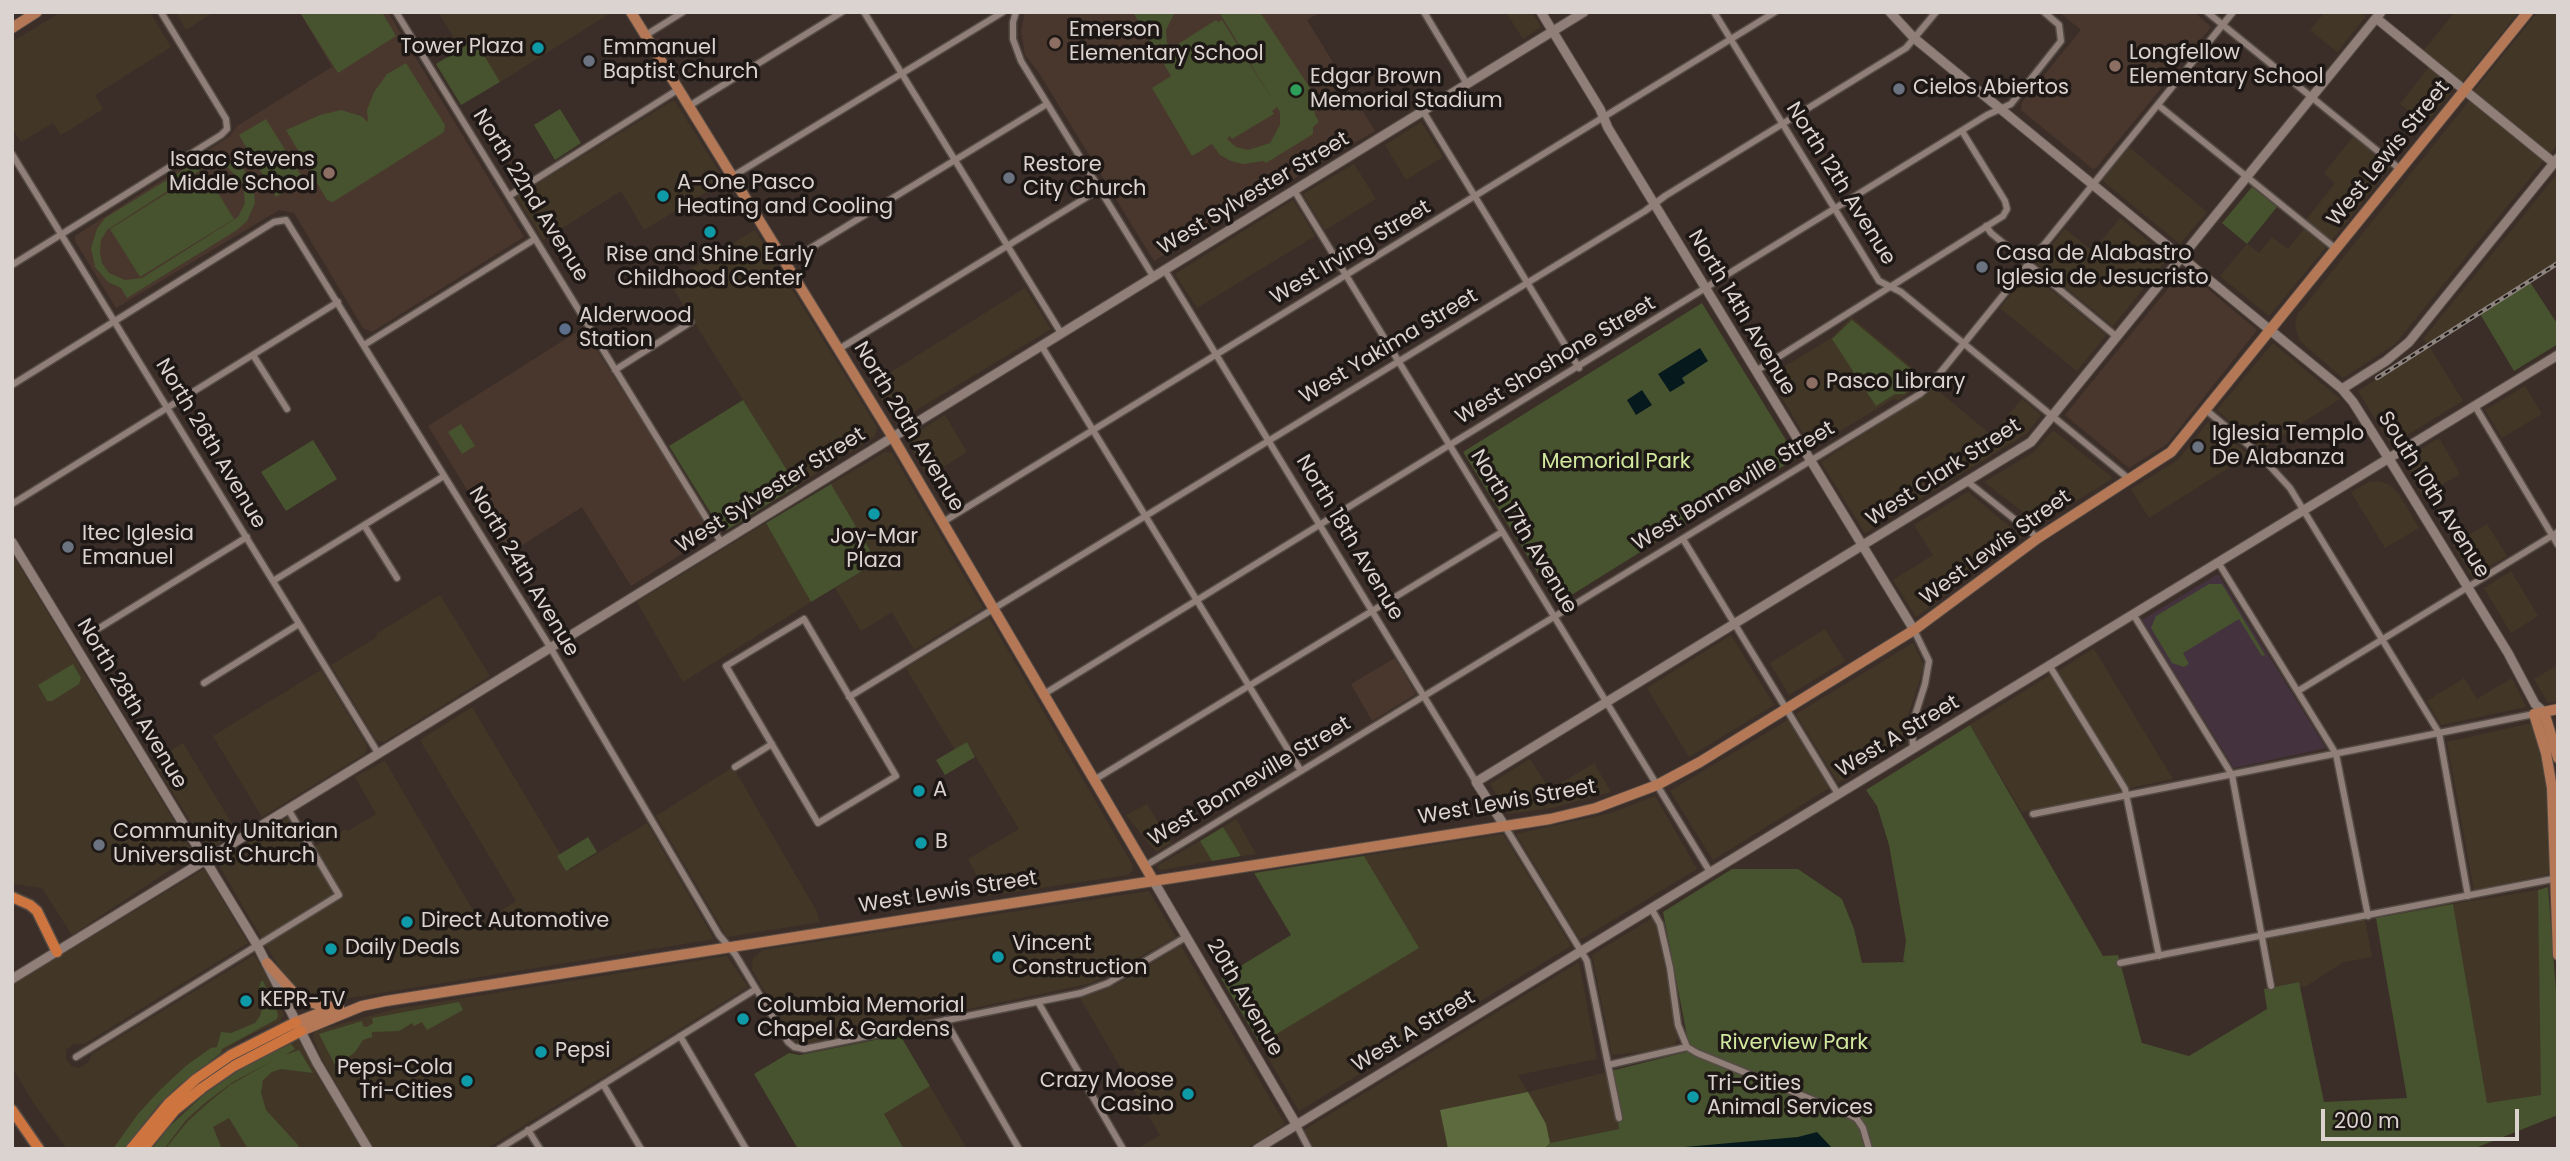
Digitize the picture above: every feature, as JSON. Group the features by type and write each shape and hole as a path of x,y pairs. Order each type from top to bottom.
{"highway":[{"path":"12,897 37,911 57,952"},
{"path":"131,1149 169,1103 196,1079 231,1055 299,1027"},
{"path":"143,1149 175,1110 202,1088 299,1027"},
{"path":"12,1110 39,1149"}],"main road":[{"path":"12,28 37,12"},
{"name":"North 20th Avenue","path":"631,12 892,436 1145,866"},
{"name":"West Lewis Street","path":"299,1027 339,1007 362,1006 515,980 674,958 729,947 1573,814 1618,801 1657,785 1788,709 1914,630 2038,538 2171,452 2528,12"},
{"path":"2538,710 2558,709"},
{"name":"South 10th Avenue","path":"2538,710 2558,758"},
{"name":"South 10th Avenue","path":"2538,710 2550,777 2558,954"},
{"name":"20th Avenue","path":"1145,866 1153,880"},
{"path":"267,963 293,993 302,999 322,1006 339,1007"},
{"name":"West Lewis Street","path":"299,1027 362,1006"}],"street":[{"path":"12,265 227,129 228,123 161,12"},
{"name":"North 22nd Avenue","path":"396,12 721,542"},
{"path":"646,35 683,12"},
{"path":"689,106 842,12"},
{"path":"864,12 1061,333"},
{"path":"733,176 1003,12"},
{"path":"1016,12 1014,47 1153,276"},
{"path":"1424,12 1467,84"},
{"name":"North 14th Avenue","path":"1541,12 1914,630"},
{"name":"West Sylvester Street","path":"12,979 1584,12"},
{"name":"North 12th Avenue","path":"1714,12 1877,278 1901,292 2129,479"},
{"name":"West Irving Street","path":"943,522 1775,12"},
{"name":"South 10th Avenue","path":"1890,12 1914,38 2342,389 2354,402 2468,587 2516,667 2538,710"},
{"name":"West Yakima Street","path":"849,697 1906,48 1936,12"},
{"name":"West Shoshone Street","path":"1044,694 1962,131 2011,104 2061,41 2059,25 2044,12"},
{"path":"2207,12 2400,170"},
{"name":"West Bonneville Street","path":"1145,866 1920,394 1964,344 2233,12"},
{"path":"2342,389 2386,361 2409,342 2556,160 2465,91 2375,14"},
{"name":"West Clark Street","path":"1476,782 2027,445 2312,97 2375,14"},
{"path":"509,196 679,89"},
{"path":"786,263 1047,104"},
{"path":"2158,105 2336,249"},
{"path":"1423,111 1579,368"},
{"path":"1756,371 2003,216 2007,209 2005,201 1962,131"},
{"name":"North 26th Avenue","path":"12,154 378,753"},
{"path":"839,349 1100,189"},
{"name":"North 17th Avenue","path":"1294,190 1710,872"},
{"name":"North 24th Avenue","path":"115,321 274,222 283,219 291,226 550,647 719,935 788,1042 794,1047 804,1049 945,1020"},
{"path":"1986,226 2117,337"},
{"path":"364,345 535,239"},
{"name":"North 18th Avenue","path":"1164,269 1504,825"},
{"path":"12,504 338,302"},
{"path":"12,385 115,321"},
{"path":"615,370 691,323"},
{"path":"1041,345 1301,771"},
{"path":"253,355 288,409"},
{"name":"West A Street","path":"1257,1149 2558,355"},
{"path":"2475,406 2555,534 2558,545"},
{"path":"2206,410 2273,467 2304,510 2439,733 2468,896"},
{"path":"273,581 444,476"},
{"path":"1968,482 2038,538"},
{"path":"364,525 397,578"},
{"path":"1094,780 1502,532"},
{"path":"2298,691 2555,534"},
{"path":"96,630 247,537"},
{"path":"1683,539 1838,794"},
{"name":"North 28th Avenue","path":"12,542 257,945 326,1080 368,1149"},
{"path":"2218,562 2336,754 2368,916"},
{"path":"2133,614 2232,775 2271,986"},
{"path":"804,618 849,697 896,776 818,823 726,666 804,618"},
{"path":"204,683 299,624"},
{"path":"1913,748 1912,725 1926,684 1929,661 1914,630"},
{"path":"2049,666 2125,789 2158,956"},
{"path":"2033,814 2439,733 2538,710"},
{"path":"735,766 772,744"},
{"path":"76,1057 339,895 288,808"},
{"path":"1504,825 1587,961 1619,1118"},
{"path":"2120,963 2556,879"},
{"name":"20th Avenue","path":"1153,880 1309,1149"},
{"path":"1651,908 1660,924 1670,968 1678,1025 1687,1047 1697,1054 1850,1115 1857,1119 1863,1128 1869,1149"},
{"path":"1019,1149 945,1020 1099,987 1186,937"},
{"path":"499,1149 756,989"},
{"path":"1038,1002 1123,1149"},
{"path":"680,1036 746,1149"},
{"path":"1608,1065 1687,1047"},
{"path":"603,1084 641,1149"},
{"path":"528,1130 540,1149"}],"shaded area":[{"path":"61,12 150,12 171,47 95,95 103,109 61,135 53,123 21,142 12,128 12,42"},
{"path":"176,12 214,12 186,30"},
{"name":"Isaac Stevens Middle School","path":"388,12 524,237 372,332 363,328 294,213 279,210 116,308 75,241 75,236 230,136 237,126 332,67 300,13"},
{"path":"438,12 612,12 500,82 475,41 461,49"},
{"path":"1025,12 1321,12 1307,20 1375,131 1154,261 1039,73 1025,55 1021,31"},
{"path":"1506,12 1532,12 1541,27 1523,39"},
{"name":"Longfellow Elementary School","path":"2059,12 2194,12 2211,27 2093,169 2021,110 2022,102 2081,30"},
{"path":"2325,12 2362,12 2366,16 2337,52 2310,30"},
{"path":"2455,12 2519,12 2462,82 2423,51"},
{"path":"2538,12 2558,12 2558,144 2550,154 2474,91"},
{"path":"2429,67 2455,88 2425,124 2400,104"},
{"path":"674,100 725,181 644,230 621,191 543,240 516,197"},
{"path":"2470,100 2544,161 2395,344 2343,378 2300,341 2295,326 2297,315"},
{"path":"1421,122 1443,157 1406,180 1385,145"},
{"path":"2353,137 2391,167 2331,241 2306,220 2335,183 2324,173"},
{"path":"2129,147 2207,212 2180,244 2102,180"},
{"path":"1354,164 1376,199 1325,230 1303,194"},
{"path":"2558,173 2558,261 2427,344 2423,339"},
{"path":"1293,200 1315,236 1197,308 1175,274"},
{"path":"2120,218 2168,258 2113,326 2037,264 2065,229 2093,251"},
{"path":"2304,229 2326,247 2269,316 2220,276 2247,244 2259,253 2272,237 2288,249"},
{"path":"755,230 877,427 875,436 797,486 669,282"},
{"path":"2184,269 2257,330 2167,444 2129,468 2065,415"},
{"path":"2029,272 2106,335 2077,371 2000,308"},
{"path":"1025,288 1051,329 900,420 893,418 872,384"},
{"path":"1851,317 1926,379 1900,400 1893,399 1812,448 1769,376 1833,337"},
{"path":"583,328 713,534 631,586 582,507 507,555 428,426"},
{"path":"2273,343 2340,399 2261,449 2217,410"},
{"path":"2429,346 2463,401 2391,445 2358,391"},
{"path":"2525,386 2542,414 2502,438 2485,410"},
{"path":"1935,388 1991,435 2022,399 2041,415 2027,433 1865,533 1821,462"},
{"path":"945,415 967,452 928,477 909,440 911,436"},
{"path":"2208,422 2249,455 2149,518 2131,489 2178,460"},
{"path":"2053,430 2113,478 2039,524 1984,482 2034,452"},
{"path":"2439,438 2460,474 2423,496 2411,467 2421,449"},
{"path":"885,452 892,453 983,608 914,650 892,612 861,631 835,588 877,562 831,484"},
{"path":"2379,481 2390,485 2399,494 2419,528 2385,548 2351,492 2369,482"},
{"path":"1968,492 2022,537 1916,617 1893,580 1933,555 1914,525"},
{"path":"766,523 811,602 683,682 637,602"},
{"path":"2487,524 2507,556 2472,577 2453,545"},
{"path":"12,554 194,854 72,935 42,888 12,884"},
{"path":"2511,571 2538,616 2511,633 2484,588"},
{"path":"2218,574 2326,748 2234,768 2142,620"},
{"path":"440,595 490,676 384,742 376,740 331,665"},
{"path":"989,618 1132,864 1133,870 1128,875 987,896 968,859 1019,829 967,742 955,750 906,668"},
{"path":"1825,629 1845,661 1789,695 1770,663"},
{"path":"1731,635 1774,705 1689,757 1647,688"},
{"path":"1913,643 1924,666 1901,744 1838,783 1796,714"},
{"path":"2094,649 2173,779 2129,788 2058,671"},
{"path":"1395,658 1416,694 1372,721 1351,684"},
{"path":"2558,665 2558,701 2548,703 2534,679"},
{"path":"321,670 367,746 366,753 262,817 213,736"},
{"path":"2050,675 2121,792 2022,812 1970,725"},
{"path":"2464,678 2477,699 2512,678 2526,707 2441,725 2427,701"},
{"path":"472,707 570,870 647,823 714,939 331,1001 307,1000 287,981 217,862 295,813 316,846 346,829 348,831 376,814 355,777 385,761 481,924 516,901 420,740"},
{"path":"1788,720 1829,788 1713,860 1670,791"},
{"path":"2532,723 2541,753 2549,802 2550,874 2474,890 2447,742"},
{"path":"183,743 237,832 212,848 205,846 154,761"},
{"path":"1530,759 1550,790 1594,763 1611,792 1552,808 1508,814 1490,784"},
{"path":"733,767 816,910 820,922 727,937 656,816"},
{"path":"1655,796 1697,869 1580,940 1516,834 1611,813"},
{"path":"1147,804 1171,843 1156,852 1126,815"},
{"path":"1236,819 1256,854 1241,856 1223,827"},
{"path":"1503,834 1571,946 1299,1111 1260,1044 1418,948 1364,856"},
{"path":"1200,841 1212,861 1160,870 1157,866"},
{"path":"204,869 248,943 84,1044 74,1044 66,1050 66,1060 79,1068 88,1063 92,1054 254,955 268,978 284,1015 280,1022 248,1036 203,1065 159,1106 125,1149 67,1149 12,1067 12,985"},
{"path":"2538,890 2542,1095 2487,1103 2453,904"},
{"path":"1149,891 1176,937 1092,983 803,1044 794,1040 752,970 753,958 763,950"},
{"path":"1654,917 1679,1034 1675,1044 1669,1049 1612,1055 1592,955"},
{"path":"2365,920 2372,957 2344,962 2306,986 2300,987 2298,982 2276,986 2268,939"},
{"path":"1181,946 1285,1124 1246,1149 1137,1149 1160,1135 1080,998 1121,982"},
{"path":"727,956 748,987 486,1149 374,1149 323,1061 313,1038 314,1032 319,1030 395,1009"},
{"path":"1579,962 1597,1059 1518,1075 1528,1092 1611,1071 1619,1129 1550,1143 1545,1124 1440,1110 1448,1149 1314,1149 1304,1130"},
{"path":"299,1040 363,1149 150,1149 185,1110 228,1076 248,1063"},
{"path":"930,1086 967,1149 904,1149 884,1114"}],"green space":[{"path":"382,12 396,36 338,73 301,14"},
{"path":"1133,12 1175,12 1166,30 1167,43 1198,93 1172,51 1175,46 1216,20 1222,20 1276,105 1219,12 1260,12 1312,91 1315,115 1319,122 1313,127 1313,134 1266,163 1243,164 1231,161 1220,155 1212,144 1192,156 1152,88 1171,76","holes":["1277,107 1280,112 1280,125 1270,143 1248,150 1236,147 1227,139 1230,136 1232,139 1274,114 1272,111"]},
{"path":"475,40 500,82 461,105 436,64"},
{"path":"406,63 445,125 444,132 333,202 327,200 286,130 320,115 341,110 361,116 368,122 367,110 374,92 387,74"},
{"path":"560,109 581,143 555,160 534,125"},
{"path":"266,119 304,180 276,197 239,135"},
{"path":"220,157 242,167 253,183 255,203 247,221 237,230 127,298 121,288 108,282 95,267 91,248 97,229 105,218 196,162","holes":["212,166 228,168 243,183 245,203 238,217 142,278 125,280 109,273 102,263 100,252 101,240 107,230 202,169"]},
{"path":"204,170 234,219 140,277 110,229"},
{"path":"2252,187 2277,207 2247,244 2222,223"},
{"path":"2530,282 2558,325 2558,344 2514,371 2480,314"},
{"name":"Memorial Park","path":"1702,303 1797,458 1557,604 1463,452"},
{"path":"1852,320 1924,380 1904,394 1895,394 1876,406 1832,339"},
{"path":"743,400 797,486 727,530 720,528 669,446"},
{"path":"461,424 475,446 462,454 448,432"},
{"path":"313,440 337,479 286,511 261,472"},
{"path":"831,484 877,562 811,602 766,523"},
{"path":"2209,584 2222,584 2265,655 2262,656 2239,619 2183,653 2189,664 2184,667 2172,663 2151,628 2156,616"},
{"path":"73,664 81,678 79,684 52,701 47,701 38,685"},
{"name":"Riverview Park","path":"1970,725 2103,956 2118,955 2142,1043 2189,1056 2267,1009 2264,989 2299,982 2324,1102 2407,1098 2376,918 2453,904 2487,1103 2541,1095 2538,890 2548,887 2558,1017 2558,1115 2473,1149 1544,1149 1550,1143 1619,1129 1611,1071 1690,1051 1663,912 1732,869 1798,869 1842,899 1854,929 1862,963 1906,962 1903,961 1906,941 1889,845 1877,806 1866,790"},
{"path":"967,742 975,757 945,775 936,760"},
{"path":"1223,827 1241,856 1212,861 1200,841"},
{"path":"588,837 597,852 566,871 557,856"},
{"path":"1364,856 1419,948 1260,1044 1221,978 1291,935 1254,873"},
{"path":"261,981 278,1014 277,1019 222,1049 221,1053 158,1105 124,1149 113,1149 138,1114 160,1090 187,1065 211,1048 217,1047 221,1032 231,1033 255,1023 260,1016 266,992 259,988"},
{"path":"459,1002 463,1010 427,1030 422,1022 414,1026 412,1023 399,1031 372,1032 372,1037 363,1040 355,1052 336,1067 319,1034 362,1021 363,1026 367,1027 373,1023 372,1018"},
{"path":"900,1035 930,1086 884,1114 904,1149 798,1149 754,1074 789,1053 800,1055"},
{"path":"291,1044 295,1049 285,1055 299,1050 313,1073 281,1069 272,1072 263,1080 261,1093 266,1110 299,1146 294,1149 248,1149 229,1118 213,1127 222,1149 165,1149 188,1121 230,1085 276,1059 233,1082 206,1102 186,1120 164,1149 152,1149 170,1126 206,1093 246,1066"},
{"path":"1528,1092 1546,1124 1550,1143 1544,1149 1448,1149 1440,1110"}],"water":[{"path":"1700,348 1708,361 1682,378 1685,383 1670,392 1658,374"},
{"path":"1642,390 1652,405 1636,415 1627,400"},
{"path":"1817,1132 1833,1149 1662,1149 1798,1137"}],"railway":[{"path":"2377,378 2558,263"}],"place":[{"name":"Emerson Elementary School","path":"1055,43"},
{"name":"Tower Plaza","path":"538,48"},
{"name":"Emmanuel Baptist Church","path":"589,61"},
{"name":"Longfellow Elementary School","path":"2115,66"},
{"name":"Cielos Abiertos","path":"1899,89"},
{"name":"Edgar Brown Memorial Stadium","path":"1296,90"},
{"name":"Isaac Stevens Middle School","path":"329,173"},
{"name":"Restore City Church","path":"1009,178"},
{"name":"A-One Pasco Heating and Cooling","path":"663,196"},
{"name":"Rise and Shine Early Childhood Center","path":"710,232"},
{"name":"Casa de Alabastro Iglesia de Jesucristo","path":"1982,267"},
{"name":"Alderwood Station","path":"565,329"},
{"name":"Pasco Library","path":"1812,383"},
{"name":"Iglesia Templo De Alabanza","path":"2198,447"},
{"name":"Joy-Mar Plaza","path":"874,514"},
{"name":"Itec Iglesia Emanuel","path":"68,547"},
{"name":"A","path":"919,791"},
{"name":"B","path":"921,843"},
{"name":"Community Unitarian Universalist Church","path":"99,845"},
{"name":"Direct Automotive","path":"407,922"},
{"name":"Daily Deals","path":"331,949"},
{"name":"Vincent Construction","path":"998,957"},
{"name":"KEPR-TV","path":"246,1001"},
{"name":"Columbia Memorial Chapel & Gardens","path":"743,1019"},
{"name":"Pepsi","path":"541,1052"},
{"name":"Pepsi-Cola Tri-Cities","path":"467,1081"},
{"name":"Crazy Moose Casino","path":"1188,1094"},
{"name":"Tri-Cities Animal Services","path":"1693,1097"}]}
